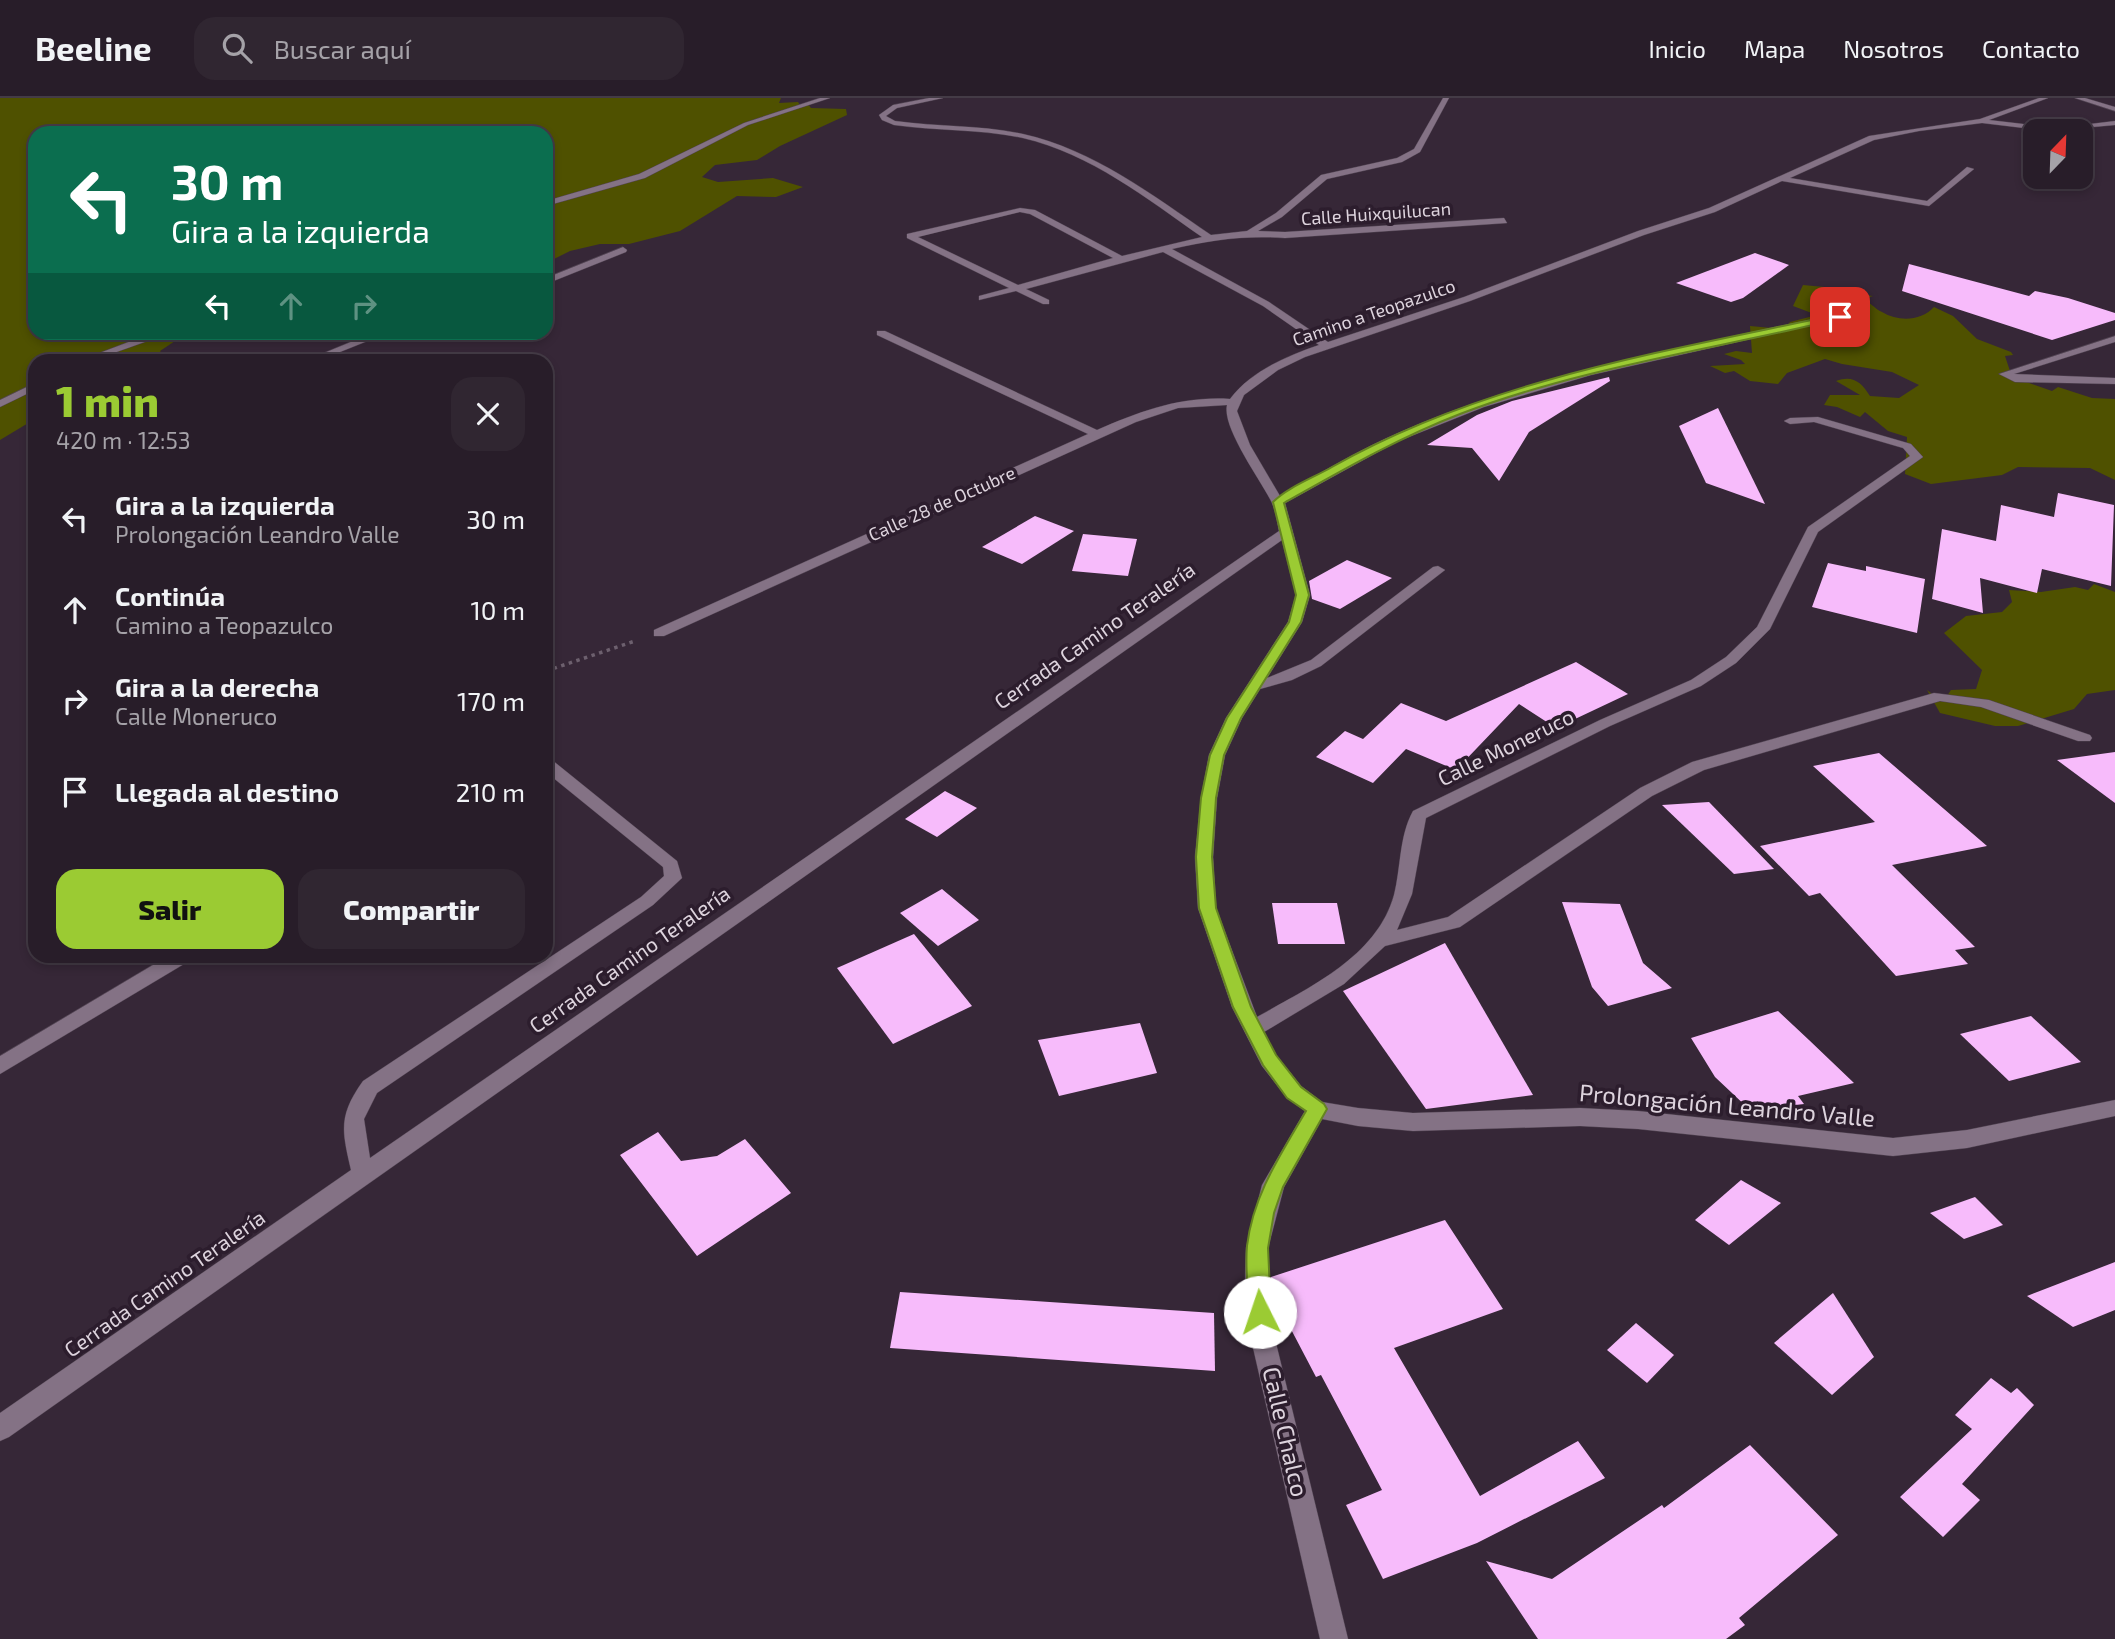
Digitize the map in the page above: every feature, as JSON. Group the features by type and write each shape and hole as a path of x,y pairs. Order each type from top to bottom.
{"street":[{"path":"553,202 642,176 746,124 827,98"},
{"path":"940,98 895,106 881,115 884,120 894,123 1005,133 1058,147 1106,170 1209,238"},
{"path":"1249,233 1285,210 1324,177 1383,164 1417,150 1446,98"},
{"name":"Camino a Teopazulco","path":"1233,402 1240,393 1275,368 1325,345 1467,299 1641,233 1721,207 1856,145 1885,135 1981,121 2045,98"},
{"path":"2078,98 2115,109"},
{"path":"1981,121 2057,130 2115,123"},
{"path":"1783,179 1929,204 1970,169"},
{"path":"1046,302 910,238 918,232 1024,210 1118,257"},
{"name":"Calle Huixquilucan","path":"982,298 1021,289 1118,257 1209,238 1249,233 1285,235 1504,221"},
{"path":"1161,248 1256,295 1325,345"},
{"path":"553,278 623,250"},
{"path":"1278,502 1408,432 1457,412 1540,385 1593,370 1860,313"},
{"path":"880,333 1097,434"},
{"path":"2115,339 2004,374 2015,379 2115,380"},
{"path":"102,354 140,340"},
{"path":"328,354 364,340"},
{"path":"0,404 28,390"},
{"name":"Calle 28 de Octubre","path":"659,633 1097,434 1188,400 1233,402"},
{"path":"1233,402 1231,411 1244,445 1278,502 1303,595 1295,622 1234,718 1217,755 1209,798 1204,857 1208,908 1242,1007 1253,1029"},
{"name":"Calle Moneruco","path":"1253,1029 1349,970 1378,941 1399,905 1411,837 1419,815 1605,723 1696,683 1731,660 1763,629 1813,530 1917,457 1907,446 1814,419 1790,421"},
{"name":"Cerrada Camino Teralería","path":"0,1427 1287,531"},
{"path":"1253,685 1287,677 1316,663 1438,569"},
{"path":"1378,941 1454,922 1646,792 1698,766 1840,727 1939,696 1984,703 2084,738"},
{"path":"363,1173 351,1121 357,1103 370,1087 648,901 673,878 671,865 553,770"},
{"path":"0,1066 170,963"},
{"name":"Prolongación Leandro Valle","path":"1253,1029 1269,1060 1294,1092 1317,1109 1358,1117 1413,1122 1580,1117 1638,1120 1893,1147 1967,1139 2115,1108"},
{"name":"Calle Chalco","path":"1317,1109 1273,1185 1257,1248 1257,1285 1263,1339 1334,1639"}],"path":[{"path":"553,669 659,633"}],"shaded area":[{"path":"0,98 781,98 779,103 798,102 800,105 808,104 811,108 846,109 847,115 780,146 757,160 715,165 702,177 718,182 773,178 803,187 776,197 737,196 680,231 629,244 600,244 570,251 553,260 553,126 28,126 28,340 175,341 160,351 162,354 28,354 28,423 0,440"},
{"path":"1803,285 1846,289 1873,296 1863,299 1879,311 1902,319 1923,315 1934,307 1953,316 1977,339 2011,352 2013,355 2005,356 2012,377 2052,391 2058,387 2092,398 2115,399 2115,480 2090,468 2018,467 2002,475 1931,484 1905,474 1907,437 1888,431 1865,412 1860,417 1837,407 1824,405 1830,395 1860,395 1836,381 1842,379 1856,381 1870,396 1899,398 1919,385 1892,372 1825,359 1787,373 1778,384 1750,381 1734,371 1725,373 1710,366 1745,364 1724,354 1736,351 1752,353 1750,326 1784,329 1790,322 1817,315 1793,306"},
{"path":"2094,584 2115,592 2115,690 2087,694 2074,709 2018,726 1995,726 1940,713 1927,690 1943,702 1951,690 1976,689 1982,670 1944,633 1966,616 2002,612 2012,602 2009,590 2041,592 2075,587 2088,590"}],"building":[{"path":"1755,253 1789,265 1743,298 1731,302 1676,283"},
{"path":"1909,264 2029,296 2035,291 2068,298 2115,313 2115,320 2052,340 1902,291"},
{"path":"1609,377 1610,381 1529,432 1499,481 1472,448 1427,445 1477,415 1512,401"},
{"path":"1718,408 1765,504 1706,483 1679,426"},
{"path":"2058,493 2114,505 2111,586 2042,569 2037,593 1980,578 1983,613 1932,599 1942,529 1996,541 2001,505 2054,517"},
{"path":"1035,516 1074,531 1022,564 982,547"},
{"path":"1083,534 1137,539 1128,576 1072,571"},
{"path":"1347,560 1392,578 1340,609 1312,599 1309,581"},
{"path":"1828,563 1866,571 1866,566 1925,579 1917,633 1812,607"},
{"path":"1576,662 1628,694 1556,728 1519,704 1456,770 1406,749 1373,783 1316,757 1345,731 1363,739 1401,703 1446,721"},
{"path":"2115,752 2115,803 2057,760"},
{"path":"1879,753 1987,846 1892,865 1975,947 1955,950 1968,964 1896,976 1820,893 1809,896 1760,846 1875,822 1813,766"},
{"path":"945,791 977,808 937,837 905,819"},
{"path":"1709,802 1774,869 1734,874 1662,805"},
{"path":"942,889 979,920 938,946 900,913"},
{"path":"1562,902 1620,904 1643,963 1672,988 1608,1006 1592,987"},
{"path":"1272,903 1337,903 1345,944 1278,944"},
{"path":"914,934 972,1006 893,1044 837,968"},
{"path":"1445,943 1533,1095 1426,1109 1343,991"},
{"path":"1778,1011 1854,1083 1798,1096 1804,1104 1750,1110 1715,1077 1691,1038"},
{"path":"2031,1016 2081,1062 2009,1081 1960,1034"},
{"path":"1140,1023 1157,1073 1059,1096 1038,1040"},
{"path":"658,1132 681,1161 717,1156 745,1139 791,1193 697,1256 620,1155"},
{"path":"1741,1180 1781,1203 1729,1245 1695,1220"},
{"path":"1975,1197 2003,1225 1964,1239 1930,1213"},
{"path":"1445,1220 1503,1309 1394,1348 1480,1496 1578,1441 1605,1478 1477,1543 1383,1579 1346,1505 1382,1490 1321,1375 1316,1377 1273,1295 1271,1277"},
{"path":"2115,1262 2115,1310 2073,1327 2027,1296"},
{"path":"900,1292 1214,1313 1215,1371 890,1348"},
{"path":"1833,1293 1874,1357 1832,1395 1774,1343"},
{"path":"1636,1323 1674,1355 1647,1383 1607,1350"},
{"path":"1991,1378 2011,1393 2017,1388 2034,1405 1962,1484 1980,1500 1943,1537 1900,1497 1972,1429 1955,1415"},
{"path":"1750,1445 1838,1535 1739,1618 1745,1625 1726,1639 1538,1639 1486,1561 1552,1579 1662,1505 1664,1508"}],"route":[{"path":"1260,1312 1257,1248 1264,1213 1273,1185 1317,1109 1294,1092 1269,1060 1242,1007 1208,908 1204,857 1209,798 1217,755 1253,685 1295,622 1303,595 1278,502 1367,452 1457,412 1593,370 1840,317"}]}
